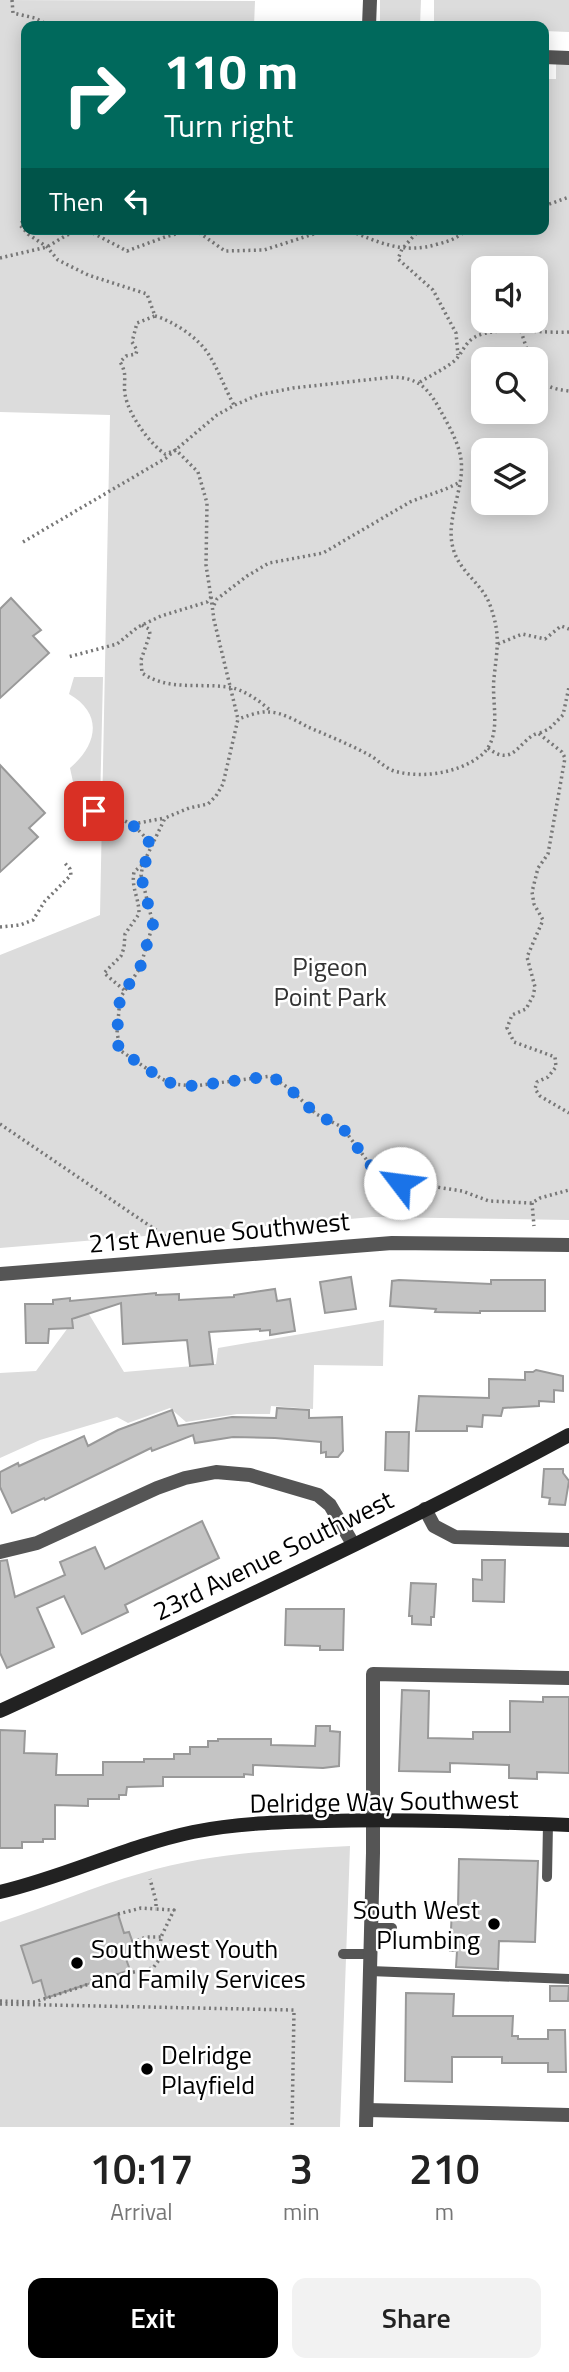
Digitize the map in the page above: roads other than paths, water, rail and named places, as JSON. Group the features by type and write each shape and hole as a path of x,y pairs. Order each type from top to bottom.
{"street":[{"path":"369,21 370,0"},
{"path":"549,57 569,58"},
{"name":"21st Avenue Southwest","path":"0,1274 392,1243 569,1245"},
{"path":"425,1509 569,1435"},
{"path":"0,1552 37,1543 157,1488 185,1478 216,1472 250,1475 318,1495 330,1505 353,1544"},
{"name":"23rd Avenue Southwest","path":"0,1711 146,1644 425,1509 434,1526 455,1537 569,1540"},
{"path":"366,2127 373,1674 569,1678"},
{"name":"Delridge Way Southwest","path":"0,1892 20,1888 100,1859 193,1832 273,1823 372,1820 569,1825"},
{"path":"367,2110 569,2115"}],"lane":[{"path":"547,1877 548,1824"},
{"path":"371,1928 392,1928"},
{"path":"343,1954 370,1954"},
{"path":"370,1971 569,1979"}],"place":[{"name":"South West Plumbing","path":"494,1924"},
{"name":"Southwest Youth and Family Services","path":"77,1963"},
{"name":"Delridge Playfield","path":"147,2069"}],"park label":[{"name":"Pigeon Point Park","path":"330,981"}]}
